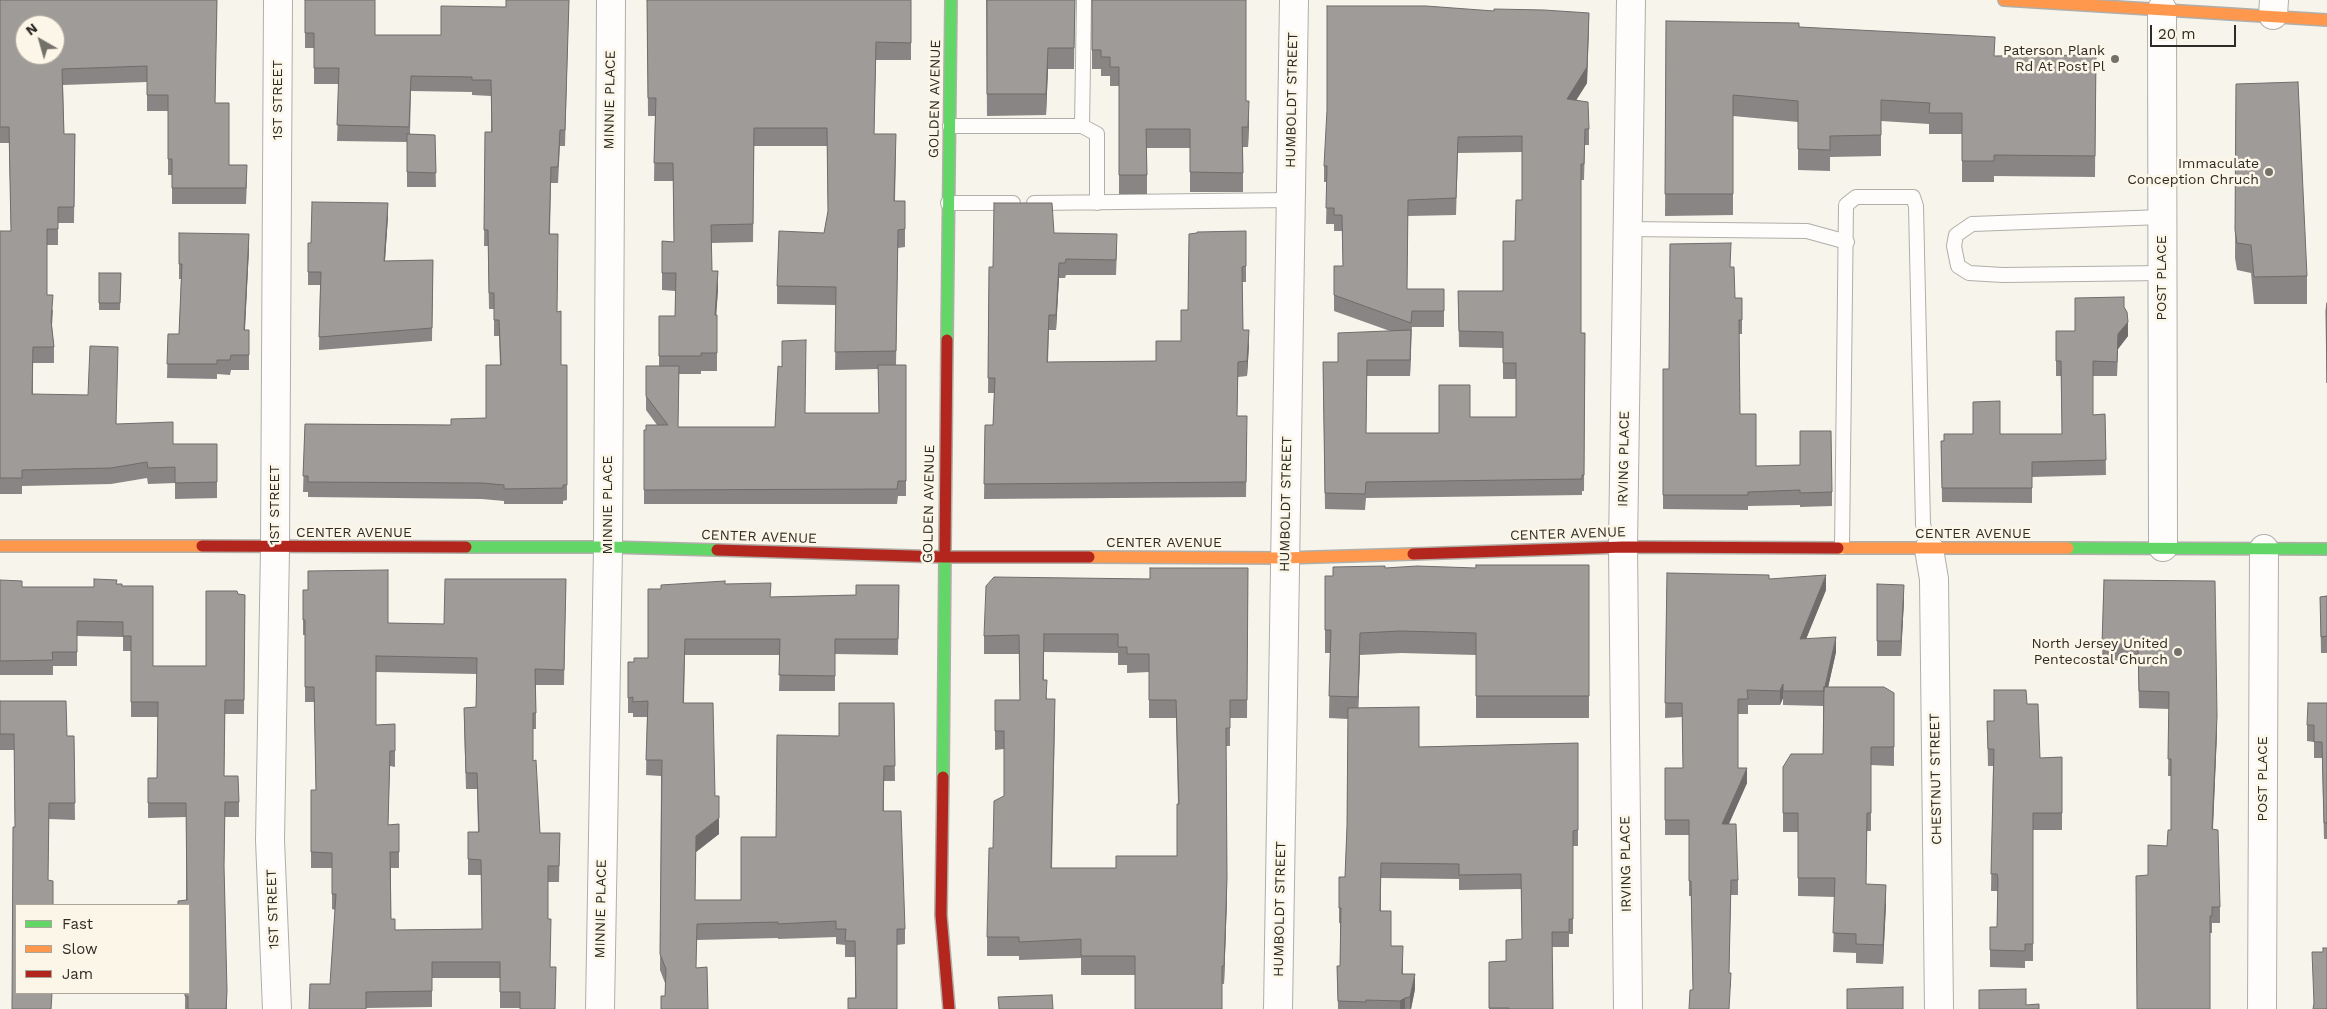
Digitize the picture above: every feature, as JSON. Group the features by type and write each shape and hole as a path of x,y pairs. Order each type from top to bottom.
{"street":[{"name":"1ST STREET","path":"277,1009 270,840 278,0"},
{"name":"MINNIE PLACE","path":"600,1009 608,547 611,0"},
{"name":"GOLDEN AVENUE","path":"949,1009 941,915 948,203 952,0"},
{"name":"HUMBOLDT STREET","path":"1278,1009 1294,0"},
{"name":"IRVING PLACE","path":"1628,1009 1623,548 1631,0"},
{"path":"2004,0 2162,9 2274,8 2327,20"},
{"name":"POST PLACE","path":"2162,9 2163,547"},
{"name":"CENTER AVENUE","path":"0,546 274,548 608,547 944,558 1285,558 1623,548 1842,547 1929,549 2163,547 2327,549"},
{"name":"CHESTNUT STREET","path":"1929,549 1934,579 1939,1009"},
{"name":"POST PLACE","path":"2262,1009 2264,549"}],"lane":[{"path":"1082,126 1084,0"},
{"path":"950,126 1082,126 1097,134 1097,203"},
{"path":"1842,547 1846,205 1856,197 1912,197 1916,206 1923,524 1929,549"},
{"path":"948,203 1291,200"},
{"path":"2162,217 1972,224 1956,235 1954,246 1958,266 1969,273 2003,275 2162,273"},
{"path":"1628,229 1807,230 1847,242"}],"building":[{"path":"0,0 217,0 215,103 229,103 229,165 247,165 246,188 172,188 172,159 168,159 168,95 147,95 147,66 62,69 64,134 75,134 74,207 58,207 58,229 47,229 47,295 53,295 51,321 54,347 33,347 32,394 88,395 90,346 118,347 116,424 173,422 173,444 217,444 217,482 175,483 175,467 148,468 147,462 111,468 22,470 22,478 0,478 0,231 11,231 9,127 0,127"},
{"path":"305,0 375,0 375,35 441,35 441,6 506,7 506,0 569,0 565,130 560,130 558,167 551,167 549,234 558,234 557,312 561,311 561,365 567,365 567,485 563,485 563,488 504,489 504,485 482,483 308,482 308,476 303,476 305,424 451,425 451,419 486,418 486,365 501,365 499,320 494,320 494,293 489,293 488,230 484,230 485,132 492,132 491,80 472,80 472,77 411,76 409,127 337,125 339,68 314,68 314,33 305,33"},
{"path":"647,0 911,0 911,43 876,42 874,134 896,134 894,201 905,201 905,229 898,230 896,351 835,352 836,287 777,286 779,231 824,233 828,211 827,128 754,128 753,224 711,225 712,271 718,271 715,315 717,315 717,353 701,353 701,356 659,356 659,316 675,316 676,273 662,273 662,241 674,242 673,163 654,163 656,98 648,98"},
{"path":"987,0 1075,0 1074,48 1048,48 1046,94 987,94"},
{"path":"1092,0 1246,0 1246,101 1249,101 1248,127 1242,127 1243,173 1190,172 1190,129 1146,129 1147,175 1119,175 1119,67 1110,67 1110,57 1101,57 1101,50 1092,50"},
{"path":"1327,6 1426,6 1494,11 1494,9 1544,10 1589,13 1587,67 1567,99 1588,102 1589,129 1585,129 1584,164 1581,164 1581,333 1585,333 1584,475 1582,475 1582,479 1366,482 1365,494 1325,493 1323,362 1338,362 1338,333 1411,330 1410,360 1367,360 1366,433 1439,433 1439,385 1470,385 1470,417 1516,417 1516,363 1503,363 1503,332 1459,331 1458,291 1503,291 1503,241 1515,241 1516,200 1522,200 1522,136 1458,137 1456,198 1408,200 1407,289 1444,289 1444,311 1412,311 1411,323 1334,295 1334,266 1343,266 1342,215 1334,215 1334,208 1326,208 1327,166 1324,166 1327,110"},
{"path":"1666,21 1799,23 1799,27 1995,37 1994,56 2096,55 2095,156 1994,155 1994,161 1962,161 1962,113 1929,113 1930,103 1881,100 1881,135 1830,136 1830,150 1798,149 1798,101 1733,95 1733,194 1665,194"},
{"name":"Immaculate Conception Chruch","path":"2298,82 2307,276 2254,277 2251,245 2237,243 2235,230 2236,84"},
{"path":"407,134 435,135 436,173 407,172"},
{"path":"312,202 388,203 384,261 433,260 432,328 319,337 321,272 308,272 308,243 311,243"},
{"path":"994,203 1052,203 1054,233 1117,234 1116,260 1066,259 1065,263 1059,263 1056,315 1049,315 1047,362 1156,361 1156,341 1181,341 1181,310 1188,310 1189,234 1197,232 1246,231 1246,266 1242,267 1243,330 1249,330 1247,361 1238,362 1237,416 1247,416 1246,482 984,484 985,425 993,425 995,378 988,378 989,267 993,267"},
{"path":"179,233 249,234 244,330 249,330 249,355 231,355 230,360 217,360 217,364 167,364 168,334 179,334 182,264 179,264"},
{"path":"1731,243 1730,267 1734,267 1735,298 1742,298 1742,320 1739,320 1740,414 1756,414 1756,466 1800,465 1800,431 1831,431 1832,492 1800,493 1800,490 1748,492 1748,495 1663,495 1663,369 1669,369 1670,244"},
{"path":"99,273 121,273 120,303 99,303"},
{"path":"2124,297 2124,307 2127,312 2128,322 2118,334 2117,362 2093,361 2093,415 2105,414 2106,460 2032,462 2032,488 1942,488 1941,441 1944,441 1944,434 1973,434 1973,402 2000,401 2000,434 2062,434 2061,361 2056,361 2056,331 2075,331 2075,298"},
{"path":"2327,303 2327,383 2326,311"},
{"path":"806,340 805,413 879,413 878,365 906,365 906,481 898,481 897,489 644,490 644,430 646,430 646,425 668,425 646,396 646,366 679,366 678,427 775,427 778,366 782,367 782,341"},
{"path":"1476,565 1589,565 1589,696 1476,696 1476,633 1401,631 1360,633 1358,697 1329,696 1331,630 1325,630 1325,576 1333,576 1333,567 1385,566 1385,568 1417,566 1476,568"},
{"path":"1150,568 1248,568 1247,700 1230,700 1230,728 1226,728 1227,878 1224,966 1222,966 1222,1009 1135,1009 1135,956 1081,956 1081,939 1019,942 1019,937 987,937 989,848 993,848 994,801 1004,796 1004,731 995,731 995,700 1020,700 1019,635 984,636 986,586 994,577 1150,579","holes":["1044,634 1118,634 1118,647 1127,647 1127,654 1149,654 1149,700 1176,700 1179,804 1177,804 1177,856 1116,856 1116,868 1051,868 1055,699 1046,699 1047,680 1043,680"]},
{"path":"388,570 388,623 444,624 445,579 566,579 564,670 535,669 536,713 533,713 533,761 536,760 540,833 560,833 559,866 548,866 548,919 551,919 550,967 556,967 555,1009 520,1009 520,992 500,992 500,962 432,962 432,991 366,992 366,1009 309,1009 310,984 330,984 336,894 332,894 332,853 311,852 311,790 316,790 314,687 305,687 303,590 308,590 308,571","holes":["376,656 477,658 476,707 464,708 466,773 477,773 479,832 468,832 468,859 481,860 482,929 395,930 395,919 391,919 390,852 399,852 399,824 388,825 390,751 395,751 395,724 376,725"]},
{"path":"1667,573 1769,575 1769,579 1826,575 1800,639 1836,637 1824,691 1783,691 1783,684 1780,691 1747,690 1748,699 1738,699 1738,768 1747,768 1722,824 1736,824 1738,880 1731,880 1729,1009 1689,1009 1690,990 1693,990 1689,820 1665,820 1665,768 1683,768 1682,703 1665,703"},
{"path":"94,579 117,580 116,584 122,584 122,586 153,586 153,666 206,666 206,591 237,591 238,594 245,595 244,700 225,700 224,776 238,776 239,802 225,802 226,1009 188,1009 188,996 185,996 185,994 190,994 190,904 178,904 178,901 187,900 186,803 148,803 148,778 157,778 158,702 131,702 131,636 123,636 123,622 77,621 77,652 52,652 53,660 0,661 0,580 22,581 22,587 94,587"},
{"path":"2104,580 2215,581 2217,716 2212,829 2218,830 2220,907 2212,907 2212,916 2210,916 2210,1009 2137,1009 2136,876 2148,875 2148,845 2167,846 2168,830 2171,830 2171,759 2168,759 2169,692 2139,691 2138,645 2102,644"},
{"path":"725,581 725,584 771,583 770,597 856,595 856,585 899,585 898,639 835,639 835,676 779,675 780,639 685,639 683,703 713,703 715,796 719,796 719,818 696,836 695,900 741,900 741,837 776,837 777,735 839,736 839,703 894,703 895,766 884,766 883,811 901,811 905,929 897,929 897,1009 848,1009 848,998 856,998 855,941 845,941 846,929 836,929 836,921 778,924 778,922 697,924 696,968 707,967 708,1009 661,1009 661,996 665,996 666,969 660,954 662,760 646,760 648,701 633,702 633,697 628,698 628,662 634,662 634,658 648,658 648,589 661,589 661,585"},
{"path":"1877,584 1904,585 1901,641 1877,641"},
{"path":"2327,596 2327,636 2321,637 2320,597"},
{"path":"1824,687 1884,687 1894,693 1894,747 1871,747 1871,813 1867,813 1866,884 1886,885 1883,945 1856,944 1856,934 1833,933 1835,878 1798,878 1798,813 1783,813 1783,767 1791,754 1823,754"},
{"path":"1994,690 2026,690 2027,704 2038,704 2040,758 2062,757 2062,813 2033,813 2033,944 2025,944 2025,951 1990,950 1990,927 1997,927 1998,879 1997,874 1991,874 1994,749 1988,749 1987,721 1994,721"},
{"path":"0,701 66,701 67,736 74,736 75,803 49,803 48,880 53,881 53,904 15,904 15,994 52,994 51,1009 12,1009 13,827 15,827 14,734 0,734"},
{"path":"2308,703 2327,703 2327,823 2324,823 2322,742 2314,742 2314,725 2307,725"},
{"path":"1419,707 1419,747 1578,743 1578,830 1573,831 1573,919 1569,919 1569,932 1552,932 1553,1009 1489,1008 1489,962 1506,961 1506,940 1522,939 1521,874 1459,875 1459,864 1381,863 1380,911 1391,911 1391,946 1403,946 1402,974 1415,974 1410,997 1400,1001 1338,1001 1337,966 1340,966 1341,908 1339,908 1339,877 1345,877 1348,708"},
{"path":"2323,948 2327,948 2327,1009 2313,1009 2312,952 2323,952"},
{"path":"1903,987 1903,1009 1847,1009 1847,989"},
{"path":"2026,989 2026,1005 2039,1004 2039,1009 1979,1009 1979,990"},
{"path":"1052,995 1053,1009 999,1009 998,997"}],"traffic: fast":[{"path":"947,340 951,0"},
{"path":"466,547 608,547 717,550"},
{"path":"2068,548 2327,549"},
{"path":"943,777 945,550"}],"traffic: slow":[{"path":"2004,0 2327,20"},
{"path":"0,546 202,546"},
{"path":"1838,548 2068,548"},
{"path":"1089,557 1285,558 1413,554"}],"traffic: jam":[{"path":"945,550 947,340"},
{"path":"202,546 466,547"},
{"path":"1413,554 1623,547 1838,548"},
{"path":"717,550 944,557 1089,557"},
{"path":"943,777 941,915 949,1009"}],"place":[{"name":"Paterson Plank Rd At Post Pl","path":"2115,59"},
{"name":"Immaculate Conception Chruch","path":"2269,172"},
{"name":"North Jersey United Pentecostal Church","path":"2178,652"}]}
